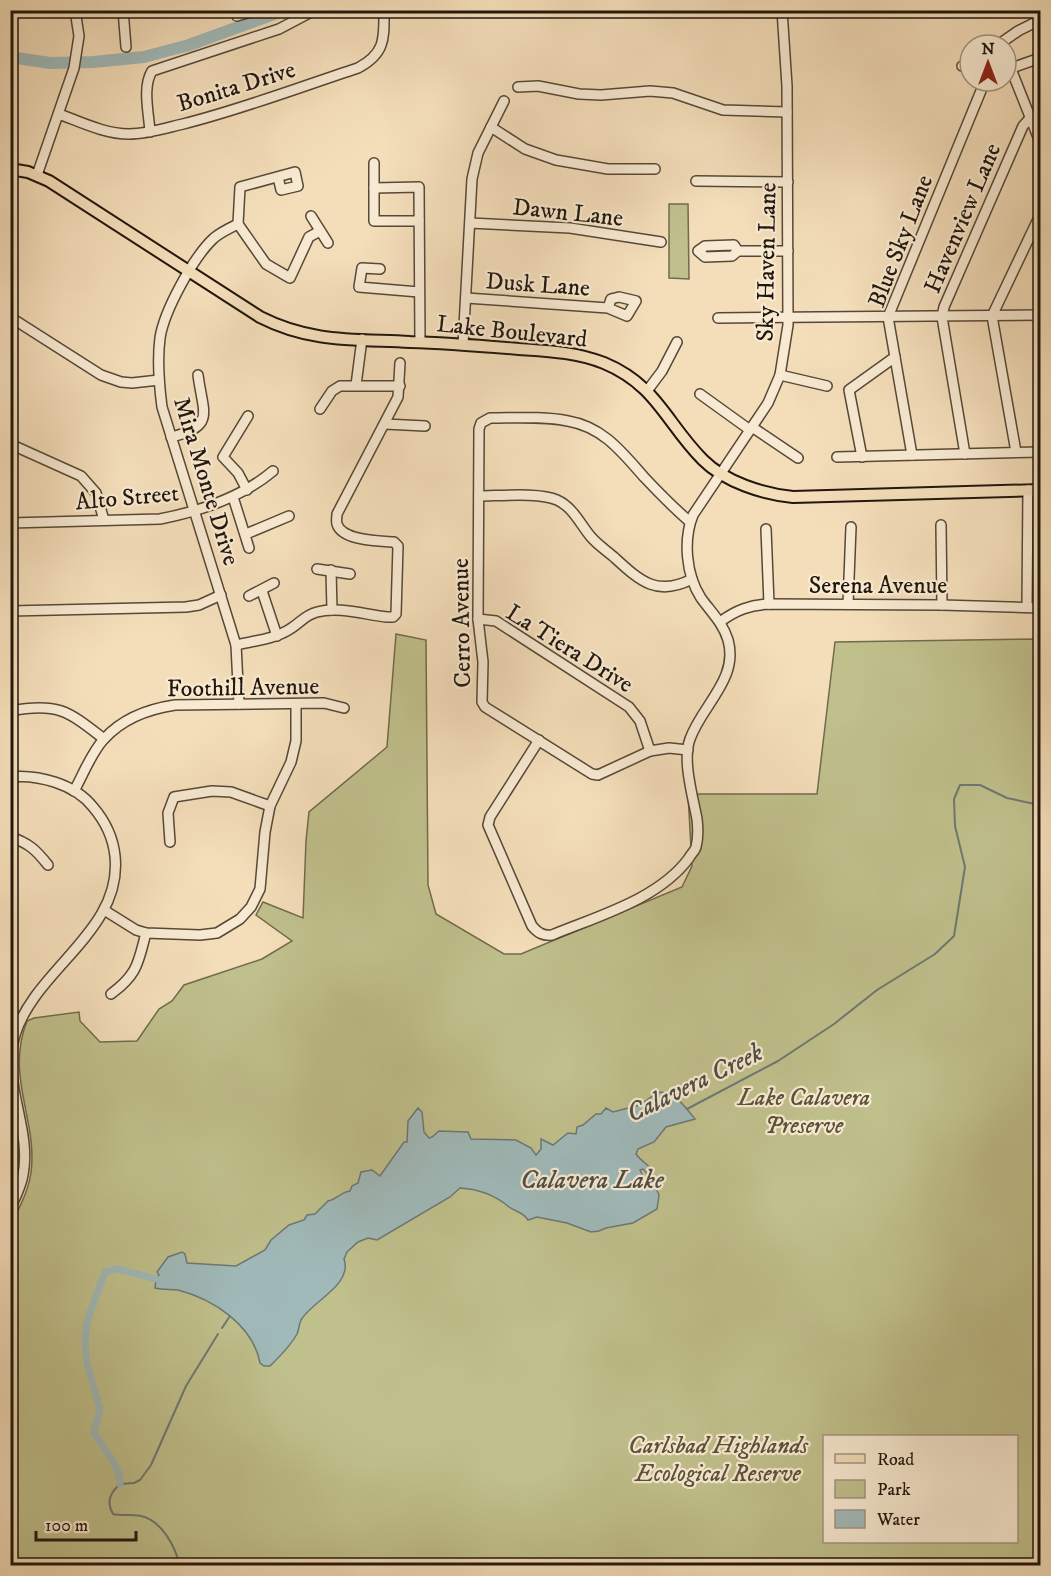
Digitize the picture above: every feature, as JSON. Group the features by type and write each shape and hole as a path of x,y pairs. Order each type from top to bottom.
{"main road":[{"name":"Lake Boulevard","path":"10,169 37,175 55,185 260,317 283,328 323,338 552,351 586,357 623,373 647,391 704,461 720,473 761,491 793,497 1041,490"}],"street":[{"path":"37,175 74,68 79,36 75,10"},
{"path":"123,10 126,47"},
{"path":"236,13 258,10"},
{"path":"150,132 147,86 152,71 279,29 315,10"},
{"name":"Bonita Drive","path":"59,114 113,133 131,134 150,132 234,109 369,62 381,47 384,38 384,10"},
{"name":"Sky Haven Lane","path":"539,740 490,817 488,825 532,926 538,932 552,935 646,895 680,870 696,848 698,825 688,768 689,741 696,725 723,682 728,669 730,649 720,622 700,597 692,579 688,550 690,522 768,403 780,375 788,318 787,112 782,10"},
{"path":"1015,33 1041,20"},
{"path":"1018,67 1041,58"},
{"path":"1018,85 1036,116 1041,142"},
{"path":"518,87 538,86 579,94 601,95 650,91 673,93 723,110 787,112"},
{"name":"Blue Sky Lane","path":"912,455 888,316 980,93"},
{"path":"463,345 472,179 478,153 504,101"},
{"name":"Havenview Lane","path":"965,454 942,316 1023,126 1036,116"},
{"path":"490,127 525,149 556,160 608,169 655,169"},
{"path":"374,163 374,221 419,221"},
{"path":"278,177 240,187 238,224 266,264 290,278 309,237 320,231"},
{"path":"696,181 788,182"},
{"path":"374,188 419,187 420,342"},
{"path":"1016,452 992,316 1041,215"},
{"path":"310,216 328,243"},
{"name":"Dawn Lane","path":"470,223 570,228 661,242"},
{"name":"Mira Monte Drive","path":"238,224 214,238 170,306 163,325 158,367 162,407 236,645 239,704"},
{"path":"698,252 705,257 732,256 738,251 788,251"},
{"path":"380,269 362,268 359,287 419,292"},
{"name":"Dusk Lane","path":"466,298 608,308"},
{"path":"718,318 1041,315"},
{"path":"10,317 101,375 132,383 159,380"},
{"path":"356,385 362,339"},
{"path":"647,391 662,371 677,342"},
{"path":"862,457 849,390 895,357"},
{"path":"236,645 277,636 310,614 332,610 393,616 396,614 398,546 356,539 340,530 337,525 337,514 398,397 400,363"},
{"path":"171,437 192,432 201,425 204,418 198,375"},
{"path":"780,375 827,386"},
{"path":"320,409 332,391 340,386 399,386"},
{"path":"700,394 798,458"},
{"path":"247,490 238,473 223,457 248,416"},
{"name":"Cerro Avenue","path":"688,750 669,748 650,751 598,775 592,774 482,702 483,662 478,619 478,429 484,420 490,418 555,419 588,427 620,448 658,492 690,522"},
{"path":"384,424 425,426"},
{"path":"10,444 81,476 96,493 104,520"},
{"path":"837,458 1041,452"},
{"name":"Alto Street","path":"10,523 160,519 233,497 255,486 273,471"},
{"path":"1027,606 1028,490"},
{"path":"478,496 542,496 557,500 572,510 592,538 639,580 661,587 681,584 692,579"},
{"path":"233,497 249,548"},
{"path":"246,534 289,516"},
{"path":"941,525 942,605"},
{"path":"848,604 850,527"},
{"path":"766,529 770,604"},
{"path":"317,569 350,574"},
{"path":"331,570 332,610"},
{"path":"249,596 274,583"},
{"path":"262,591 277,636"},
{"path":"10,611 186,607 199,605 221,595"},
{"name":"Serena Avenue","path":"720,622 745,608 770,604 1041,608"},
{"name":"La Tiera Drive","path":"478,619 496,621 628,706 640,721 650,751"},
{"name":"Foothill Avenue","path":"74,791 104,739 140,713 153,708 175,705 324,703 344,708"},
{"path":"104,910 136,930 146,933 200,935 217,933 240,919 251,907 260,889 265,832 270,806 291,762 296,741 296,704"},
{"path":"10,711 46,706 57,709 78,718 104,739"},
{"path":"10,777 43,778 74,791 90,802 103,819 114,849 116,868 112,893 95,925 31,1000 15,1035 11,1071 24,1151 24,1167 23,1176 10,1209"},
{"path":"170,842 168,813 174,797 212,791 231,792 270,806"},
{"path":"10,837 26,842 48,865"},
{"path":"111,993 128,980 136,970 146,933"}],"green space":[{"path":"669,204 688,204 689,279 669,278"},
{"name":"Lake Calavera Preserve","path":"396,634 426,640 428,885 436,914 504,954 521,954 682,887 692,866 688,794 817,794 835,642 1040,639 1040,1565 11,1566 10,1225 20,1207 31,1173 30,1135 20,1080 19,1061 21,1041 27,1021 79,1012 80,1021 100,1042 137,1041 159,1009 172,1001 184,985 262,959 292,941 256,915 263,902 303,918 309,812 387,747"}],"water":[{"name":"Calavera Lake","path":"658,1092 675,1097 695,1119 666,1127 654,1142 638,1149 636,1154 654,1171 651,1177 643,1169 640,1170 646,1183 651,1188 655,1186 659,1195 657,1209 633,1223 591,1232 567,1223 537,1217 528,1220 492,1196 480,1191 460,1188 450,1197 377,1240 368,1238 358,1242 347,1252 344,1259 343,1277 306,1313 291,1343 270,1366 260,1363 249,1337 230,1316 217,1307 178,1290 155,1288 159,1275 157,1272 168,1257 182,1252 185,1254 187,1263 236,1266 265,1250 271,1240 289,1225 304,1220 307,1215 315,1214 328,1201 350,1191 352,1186 358,1183 361,1172 372,1170 380,1176 404,1142 407,1142 408,1121 418,1108 422,1112 424,1132 429,1138 439,1131 468,1132 471,1139 516,1140 531,1148 536,1155 541,1149 541,1139 553,1145 568,1133 576,1134 577,1127 596,1114 601,1114 606,1108 613,1112 640,1105"}],"waterway":[{"path":"10,57 50,63 144,57 189,45 285,10"},
{"name":"Calavera Creek","path":"687,1109 778,1061 834,1024 877,990 935,954 954,936 965,867 955,826 954,799 960,785 980,785 1007,798 1040,805"},
{"path":"120,1484 114,1463 94,1432 100,1409 87,1364 85,1343 87,1321 105,1272 118,1269 156,1279"},
{"path":"222,1328 230,1316"},
{"name":"Calavera Creek","path":"180,1566 171,1543 155,1523 141,1516 113,1514 110,1502 112,1494 120,1484 140,1480 151,1465 186,1386 218,1334"}],"park label":[{"name":"Carlsbad Highlands Ecological Reserve","path":"718,1459"}]}
